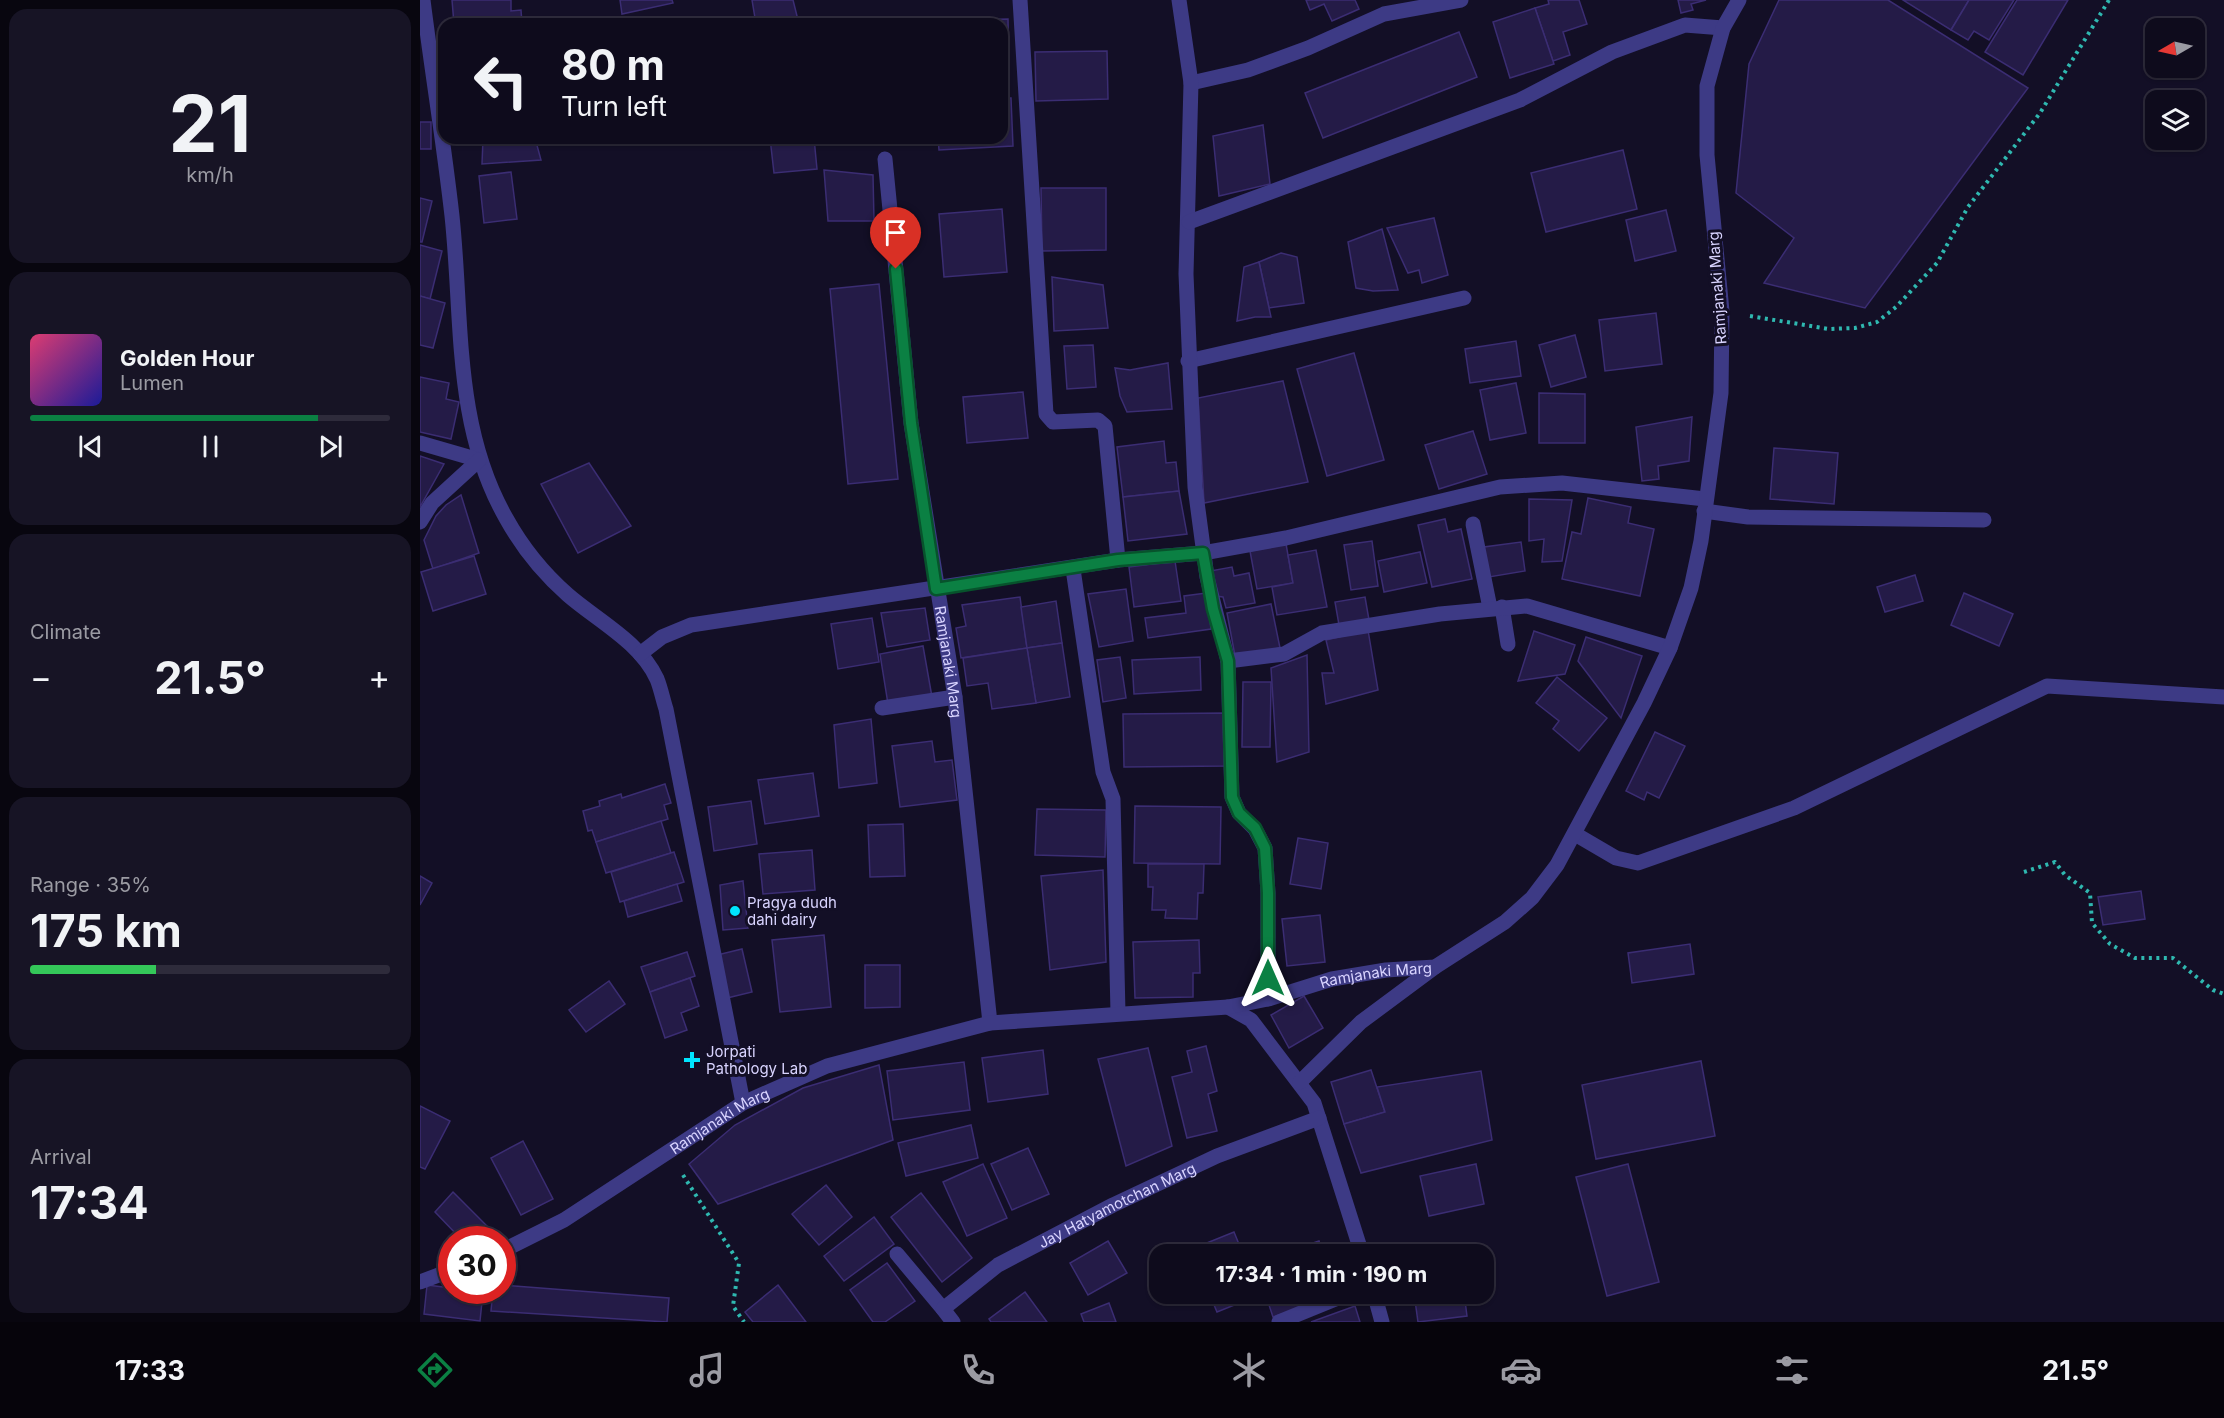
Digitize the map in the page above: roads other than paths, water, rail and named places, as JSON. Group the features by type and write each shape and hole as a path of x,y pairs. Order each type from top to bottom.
{"street":[{"path":"423,0 438,113"},
{"path":"1020,0 1046,414 1053,422 1098,420 1106,426 1118,560"},
{"path":"1179,0 1191,83 1186,274 1195,487 1213,609 1228,661 1232,797 1239,813 1255,828 1265,848 1268,893 1268,999"},
{"path":"1191,83 1248,70 1308,48 1384,15 1461,0"},
{"name":"Ramjanaki Marg","path":"516,1244 564,1220 742,1103 827,1066 990,1023 1228,1007 1268,999 1332,979 1386,970 1435,967 1505,922 1532,898 1557,865 1575,834 1644,703 1670,648 1691,588 1721,393 1722,311 1707,143 1707,86 1723,27 1739,0"},
{"path":"1189,222 1520,100 1612,52 1684,25 1723,27"},
{"path":"442,144 452,218 460,349 469,418 479,460 505,517 533,560 568,595 640,654 656,678 666,710 742,1103"},
{"name":"Ramjanaki Marg","path":"885,159 911,423 955,697 990,1023"},
{"path":"1188,361 1464,298"},
{"path":"420,443 479,460"},
{"path":"420,522 432,503 479,460"},
{"path":"640,654 662,637 692,625 1072,569 1118,560 1203,553 1308,533 1500,487 1562,483 1705,505 1748,517 1984,520"},
{"path":"1473,524 1508,644"},
{"path":"1072,569 1103,772 1113,799 1118,1013"},
{"path":"1228,661 1284,654 1322,633 1496,608 1527,606 1670,648"},
{"path":"1575,834 1616,858 1638,863 1794,808 2047,686 2224,697"},
{"path":"882,708 955,697"},
{"path":"1300,1082 1361,1022 1435,967"},
{"path":"1228,1007 1251,1020 1314,1103 1359,1244"},
{"name":"Jay Hatyamotchan Marg","path":"943,1309 998,1265 1113,1205 1217,1156 1318,1118"},
{"path":"897,1254 953,1322"},
{"path":"420,1282 438,1275"},
{"path":"1279,1322 1323,1304"},
{"path":"1377,1304 1382,1322"}],"place":[{"name":"Pragya dudh dahi dairy","path":"735,911"},
{"name":"Jorpati Pathology Lab","path":"692,1060"}]}
